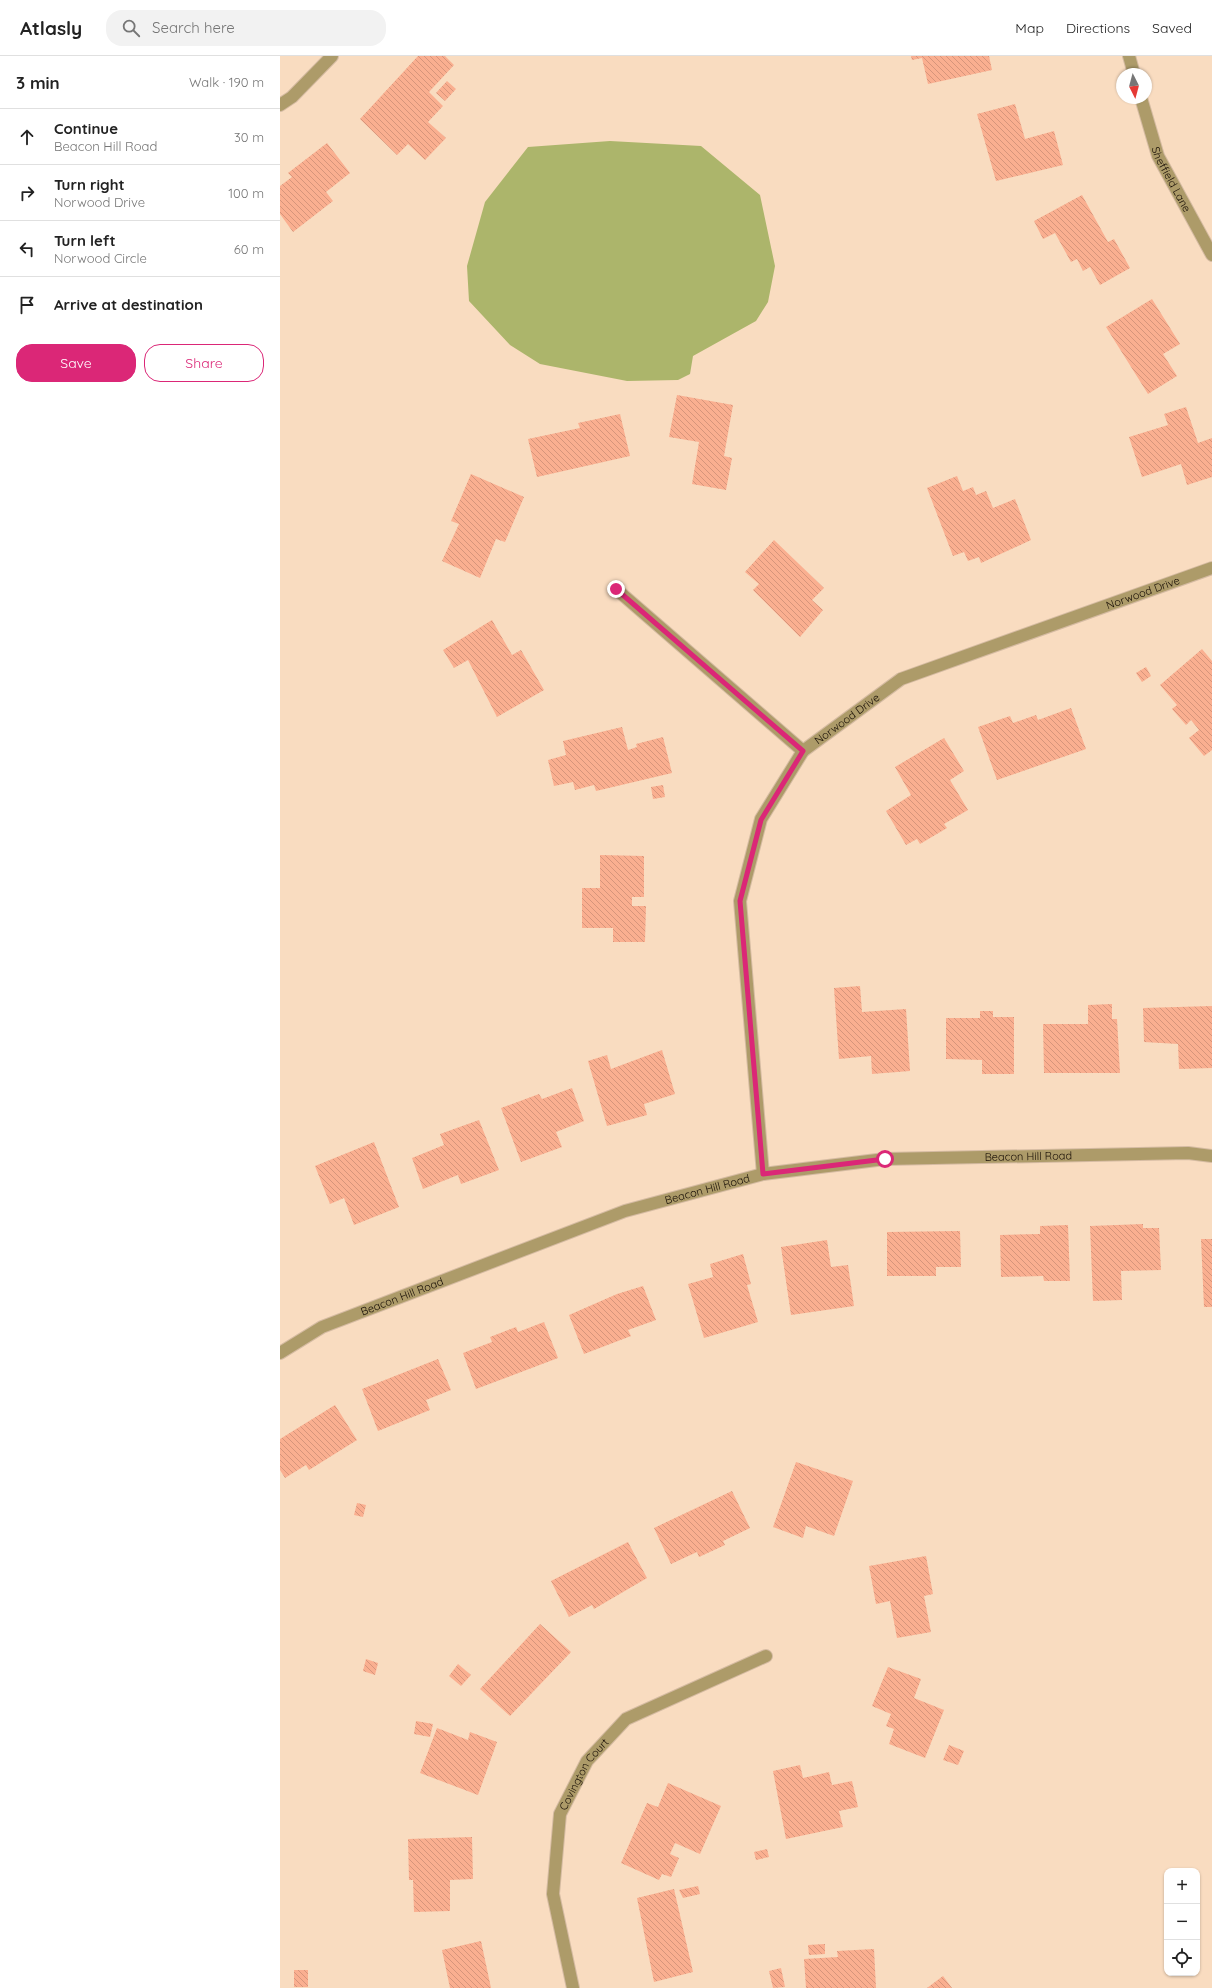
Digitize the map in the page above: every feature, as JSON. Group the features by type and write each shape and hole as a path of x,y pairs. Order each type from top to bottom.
{"street":[{"path":"280,105 292,97 332,56"},
{"path":"1129,56 1132,68"},
{"name":"Sheffield Lane","path":"1143,104 1158,156 1212,255"},
{"name":"Norwood Drive","path":"763,1174 740,901 761,820 803,751 901,679 1212,568"},
{"path":"616,589 803,751"},
{"name":"Beacon Hill Road","path":"280,1354 322,1327 625,1211 763,1174 885,1159 1188,1153 1212,1156"},
{"name":"Covington Court","path":"573,1988 553,1894 560,1814 587,1761 626,1720 766,1656"}],"shaded area":[{"path":"610,141 701,146 760,195 775,266 768,302 756,321 693,356 690,374 678,380 627,381 540,364 510,345 469,301 467,266 485,202 528,147"}],"building":[{"path":"418,56 445,56 454,65 429,92 443,106 428,122 446,138 425,160 408,144 397,155 360,119"},
{"path":"911,56 989,56 992,70 928,84 922,58 912,60"},
{"path":"447,81 456,89 445,101 436,93"},
{"path":"1015,104 1025,139 1054,131 1063,165 996,181 977,114"},
{"path":"327,143 350,173 326,192 333,201 293,232 280,214 280,186 292,177 288,173"},
{"path":"1082,195 1108,242 1114,239 1130,268 1100,285 1090,267 1083,271 1077,259 1071,262 1055,233 1043,239 1034,221"},
{"path":"1152,299 1180,344 1163,354 1177,376 1148,394 1106,327"},
{"path":"677,395 733,405 724,456 732,458 726,490 692,484 699,442 669,437"},
{"path":"1186,407 1198,443 1212,438 1212,477 1187,485 1181,464 1142,477 1129,437 1168,425 1164,414"},
{"path":"620,414 630,456 537,477 528,439 580,428 578,423"},
{"path":"471,474 524,497 505,542 496,539 480,578 442,561 459,524 451,521"},
{"path":"957,476 963,491 973,487 976,495 986,491 993,508 1015,499 1031,540 981,563 979,557 968,561 964,552 953,556 927,488"},
{"path":"774,540 824,588 812,600 823,610 800,637 753,590 759,584 745,572"},
{"path":"492,620 512,655 521,650 544,690 497,717 468,660 454,668 443,650"},
{"path":"1202,649 1212,661 1212,750 1204,756 1189,738 1199,730 1191,720 1186,725 1172,709 1177,705 1160,685"},
{"path":"1146,667 1151,676 1142,682 1136,673"},
{"path":"1071,708 1086,749 997,780 978,727 1010,716 1013,723 1036,715 1038,720"},
{"path":"622,727 628,750 637,747 636,744 663,737 672,773 596,791 594,785 575,790 573,782 554,786 548,760 566,755 563,741"},
{"path":"944,738 964,771 950,780 968,810 944,824 947,828 920,844 917,839 906,845 886,811 911,795 895,767"},
{"path":"663,785 665,797 653,799 651,787"},
{"path":"600,855 644,856 644,897 632,897 632,906 646,906 645,942 613,942 613,928 582,928 582,888 600,888"},
{"path":"860,986 862,1012 906,1009 910,1071 872,1074 871,1056 839,1059 834,988"},
{"path":"1112,1004 1112,1019 1117,1019 1120,1073 1044,1073 1043,1024 1088,1024 1088,1005"},
{"path":"1212,1006 1212,1068 1179,1069 1178,1044 1144,1042 1143,1008"},
{"path":"980,1011 993,1011 993,1017 1014,1017 1014,1074 982,1074 982,1060 946,1059 946,1018 980,1018"},
{"path":"662,1050 675,1094 644,1104 647,1115 607,1126 588,1061 607,1055 611,1069"},
{"path":"572,1088 584,1121 556,1132 562,1147 521,1162 501,1108 539,1094 542,1099"},
{"path":"479,1120 499,1170 461,1184 458,1175 423,1189 412,1158 444,1145 440,1134"},
{"path":"374,1142 399,1207 354,1225 344,1198 330,1204 315,1166"},
{"path":"1143,1224 1143,1228 1159,1228 1161,1270 1121,1271 1122,1300 1093,1301 1090,1226"},
{"path":"1068,1225 1070,1281 1044,1281 1043,1276 1001,1277 1000,1235 1040,1234 1040,1226"},
{"path":"960,1231 961,1267 936,1267 936,1276 887,1276 887,1232"},
{"path":"1201,1239 1212,1239 1212,1307 1204,1307"},
{"path":"827,1240 831,1267 848,1265 854,1306 791,1315 781,1247"},
{"path":"743,1254 751,1284 747,1285 758,1322 704,1338 688,1284 713,1277 710,1264"},
{"path":"643,1286 656,1320 628,1330 631,1336 584,1354 569,1315 617,1294"},
{"path":"544,1322 558,1358 476,1389 463,1353 492,1342 490,1337 516,1327 518,1332"},
{"path":"438,1359 451,1390 426,1400 430,1410 378,1431 362,1389"},
{"path":"335,1405 357,1440 309,1470 306,1465 285,1478 280,1470 280,1439"},
{"path":"796,1462 853,1481 834,1536 806,1526 803,1538 773,1527"},
{"path":"732,1491 750,1528 723,1541 725,1545 699,1557 697,1552 671,1564 654,1528"},
{"path":"357,1503 366,1505 363,1517 354,1515"},
{"path":"628,1542 647,1578 594,1609 592,1605 569,1617 551,1581"},
{"path":"926,1556 933,1594 924,1596 931,1632 897,1638 890,1601 876,1604 869,1566"},
{"path":"540,1624 571,1652 510,1716 480,1689"},
{"path":"366,1659 378,1663 375,1675 363,1671"},
{"path":"458,1664 471,1675 461,1686 449,1676"},
{"path":"888,1667 921,1679 914,1698 944,1710 925,1758 889,1744 894,1729 886,1726 891,1714 872,1706"},
{"path":"416,1721 433,1724 430,1737 414,1734"},
{"path":"437,1728 468,1740 470,1732 497,1742 478,1795 420,1773"},
{"path":"949,1745 964,1751 958,1765 943,1760"},
{"path":"800,1765 803,1778 829,1772 832,1785 852,1781 858,1807 839,1811 843,1827 786,1839 773,1771"},
{"path":"668,1783 721,1806 700,1854 675,1843 670,1854 679,1858 671,1877 662,1874 659,1880 621,1863 647,1803 658,1807"},
{"path":"472,1837 473,1879 450,1880 450,1911 414,1912 413,1880 409,1880 408,1839"},
{"path":"767,1849 769,1857 756,1860 754,1852"},
{"path":"698,1886 700,1894 683,1898 679,1890"},
{"path":"674,1889 693,1972 654,1982 637,1898"},
{"path":"481,1941 491,1988 450,1988 442,1950"},
{"path":"825,1944 825,1954 809,1955 808,1945"},
{"path":"874,1949 876,1988 806,1988 804,1959 838,1957 837,1951"},
{"path":"781,1968 785,1987 773,1988 769,1971"},
{"path":"294,1970 308,1970 308,1987 294,1987"},
{"path":"943,1976 952,1988 927,1988"}],"route":[{"path":"616,589 803,751 761,820 740,901 763,1174 885,1159"}]}
